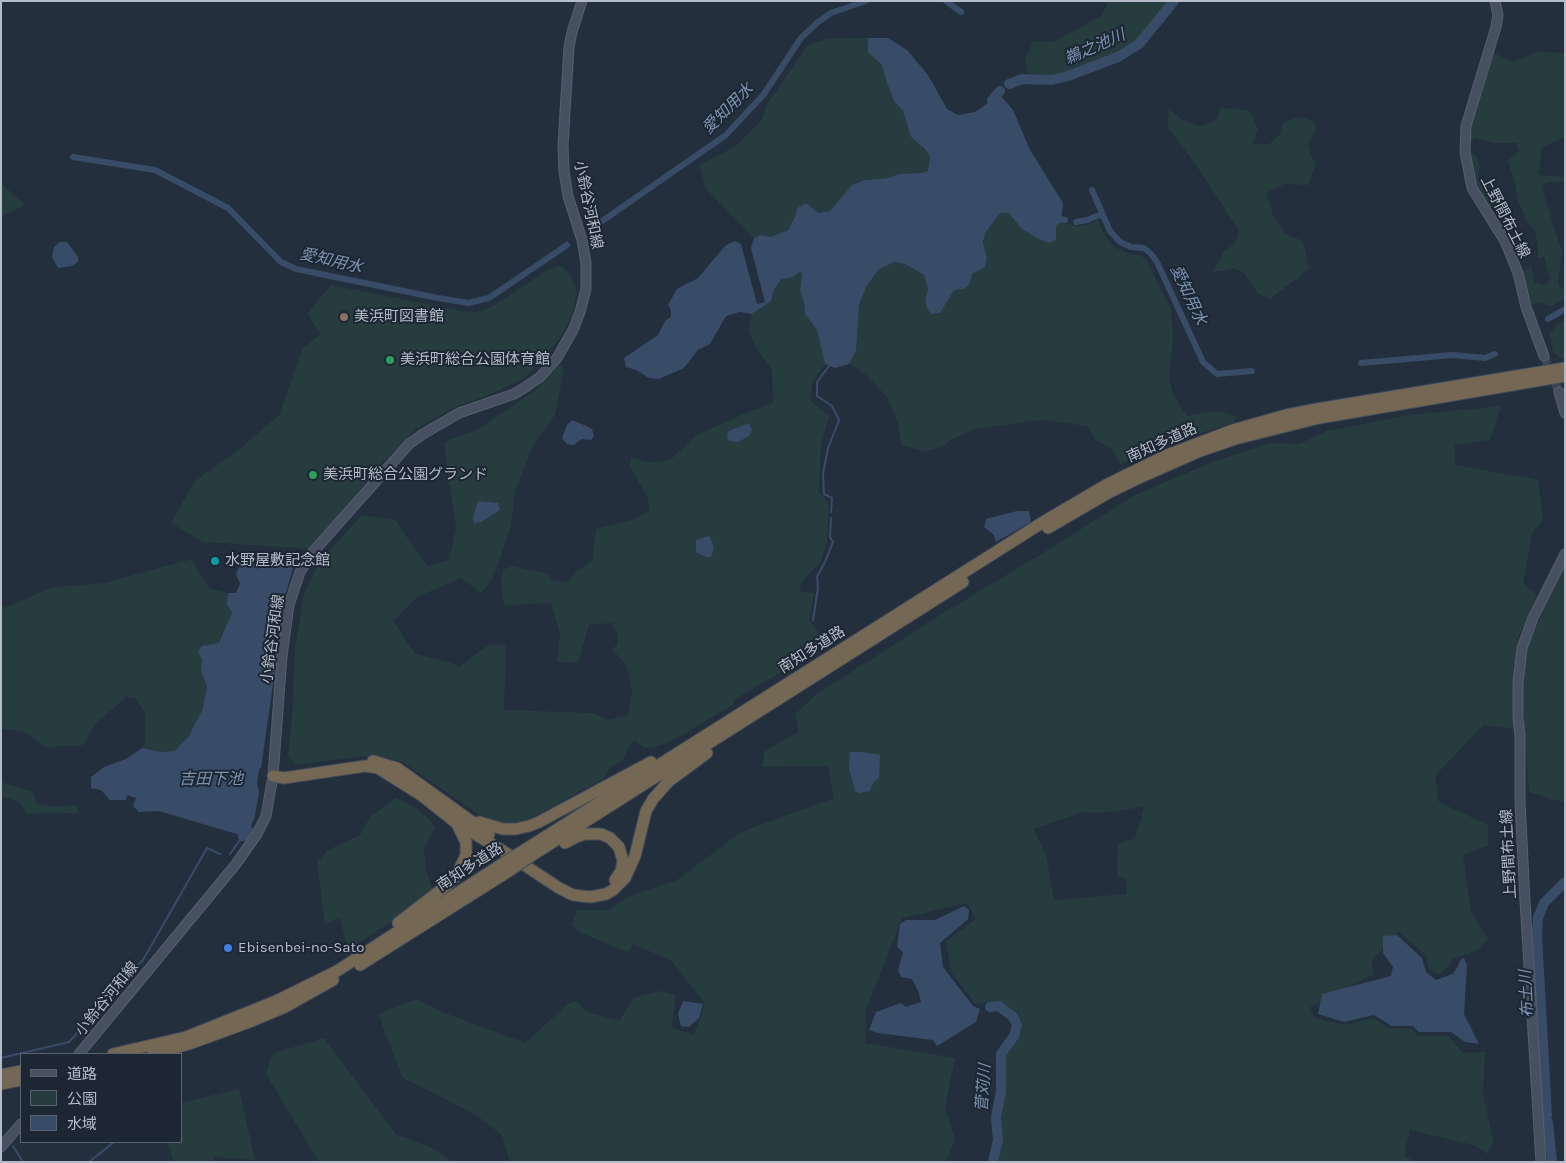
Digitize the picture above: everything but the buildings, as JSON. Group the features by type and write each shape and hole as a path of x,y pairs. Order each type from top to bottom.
{"highway":[{"name":"南知多道路","path":"533,854 811,669 1098,490 1167,455 1199,442 1261,422 1317,409 1565,368"},
{"name":"南知多道路","path":"117,1053 186,1037 213,1027 276,1001 336,971 509,869 778,701 1045,530 1110,492 1170,463 1235,439 1319,418 1565,376"},
{"path":"460,818 503,829 516,829 540,822 675,749 802,670 811,669"},
{"path":"273,776 283,772 357,762 376,761 397,768 460,818 543,878 574,895 590,897 606,894 622,882 630,870 646,811 658,792 669,781 714,748 776,706 778,701"},
{"path":"460,818 569,888 593,891 604,888 618,876 623,861 619,847 601,834 576,837 533,854"},
{"path":"336,971 339,963 417,909 456,876 466,855 466,842 460,818"},
{"name":"南知多道路","path":"156,1053 226,1032 285,1007 382,952 509,869"},
{"path":"1,1075 20,1071"},
{"path":"1,1084 20,1080"}],"main road":[{"name":"小鈴谷河和線","path":"80,1053 236,864 257,834 266,816 273,776 282,656 289,606 300,572 312,553 409,444 430,429 459,413 514,394 540,377 557,358 573,330 586,289 586,263 582,240 568,196 564,171 563,145 569,47 582,1"},
{"name":"上野間布土線","path":"1495,1 1498,15 1496,27 1466,126 1465,152 1472,188 1505,241 1518,273 1526,307 1544,356"},
{"path":"1559,392 1565,413"},
{"name":"上野間布土線","path":"1541,1162 1520,801 1518,682 1522,648 1534,618 1565,554"},
{"path":"1,1147 20,1125"}],"green space":[{"path":"1109,1 1171,1 1136,42 1116,54 1050,78 1028,73 1025,59 1033,42 1056,41 1102,15"},
{"path":"868,38 868,52 882,64 894,101 903,111 911,137 925,149 930,157 928,171 865,180 852,185 830,211 818,213 806,203 797,208 795,217 788,230 769,237 762,235 754,238 707,190 699,165 736,146 762,120 766,106 807,46 826,39"},
{"path":"1538,52 1565,53 1565,139 1562,138 1541,148 1539,175 1565,177 1565,182 1549,182 1541,185 1562,253 1558,283 1561,289 1565,288 1565,298 1552,306 1540,303 1531,305 1522,272 1531,266 1534,282 1546,285 1550,280 1544,257 1538,258 1535,230 1528,224 1517,198 1515,180 1507,161 1519,151 1516,143 1495,143 1475,138 1471,142 1470,150 1477,158 1480,167 1478,175 1493,206 1487,207 1473,184 1467,131 1494,53 1512,62"},
{"path":"1221,108 1250,111 1258,129 1252,144 1269,144 1279,136 1283,123 1299,117 1314,121 1316,131 1308,144 1311,156 1316,163 1308,185 1284,184 1266,193 1273,215 1285,234 1303,241 1309,269 1270,299 1258,293 1245,274 1235,268 1213,271 1225,250 1235,244 1239,231 1196,165 1168,128 1169,109 1184,121 1200,126 1217,120"},
{"path":"1,183 25,205 1,217"},
{"path":"1009,212 1022,229 1049,243 1056,226 1061,222 1077,226 1087,225 1098,220 1104,235 1114,247 1146,259 1171,310 1173,337 1169,376 1173,394 1187,416 1218,411 1237,416 1234,422 1150,450 1120,464 1112,449 1095,440 1088,426 1041,420 975,429 952,439 943,447 925,451 901,445 898,424 888,398 866,375 849,364 856,351 859,305 866,287 878,270 894,262 905,264 924,275 928,289 925,301 932,314 940,313 954,290 964,289 970,284 972,274 987,258 983,242 985,232 1000,213"},
{"path":"560,266 569,272 577,292 572,316 559,339 525,378 484,397 455,407 416,429 380,465 313,549 203,542 171,523 194,482 242,447 279,415 303,348 321,334 307,314 331,285 461,311 477,312 490,308 549,269"},
{"path":"798,272 802,272 800,291 805,314 817,330 825,364 812,382 811,401 829,416 821,446 819,492 829,504 827,541 821,561 801,583 800,592 814,593 809,620 816,629 824,647 735,699 733,705 668,743 645,748 634,740 628,747 623,761 610,767 603,779 531,818 514,823 500,822 481,816 401,761 378,756 296,765 288,756 292,719 295,647 304,594 320,561 362,515 395,520 427,566 449,560 456,529 444,442 479,429 536,390 560,364 564,370 555,415 533,445 515,491 511,527 492,580 481,593 461,578 417,597 393,621 415,654 449,662 459,667 488,645 506,646 504,710 592,713 608,720 628,716 632,691 627,666 612,649 617,645 618,635 612,623 589,625 578,663 557,662 560,634 551,602 504,606 501,583 503,570 512,566 546,573 554,581 567,582 577,571 592,561 596,529 632,520 649,511 648,499 630,466 631,458 653,463 670,460 697,435 773,403 772,369 757,349 748,331 752,314 771,301 774,290 781,279 793,277"},
{"path":"1565,321 1565,358 1561,358 1553,353 1550,333 1557,325"},
{"path":"1501,406 1490,440 1455,445 1455,465 1538,480 1543,520 1532,533 1523,583 1537,595 1518,639 1512,681 1515,729 1483,725 1435,776 1439,802 1488,825 1488,846 1463,855 1471,912 1488,939 1476,951 1454,958 1448,967 1438,975 1428,968 1426,955 1398,931 1372,961 1373,974 1310,1007 1314,1018 1345,1025 1374,1018 1388,1028 1412,1029 1418,1036 1449,1036 1463,1053 1485,1052 1483,1093 1493,1141 1488,1154 1473,1145 1410,1130 1404,1156 1416,1162 998,1162 1002,1140 1001,1118 1005,1091 1003,1060 1017,1037 1020,1024 1001,1002 975,1003 951,972 946,941 976,919 967,903 902,918 866,1009 865,1043 955,1058 945,1107 955,1140 946,1162 510,1162 502,1135 476,1115 403,1078 378,1014 417,999 442,1012 525,1043 568,1004 577,1001 586,1011 619,1021 634,997 661,991 676,995 672,1027 694,1035 705,1004 672,961 633,944 628,952 581,933 572,925 577,910 609,910 629,896 677,880 741,832 834,798 828,766 762,767 765,751 799,731 795,714 817,694 945,612 1133,496 1212,462 1271,443 1299,444 1327,431 1410,415","holes":["1144,807 1135,839 1118,844 1117,875 1127,880 1126,894 1054,900 1047,858 1034,829 1082,812 1098,813"]},
{"path":"192,559 210,589 228,593 227,604 232,613 219,643 202,646 201,671 207,687 202,711 188,737 175,752 161,752 142,748 145,741 145,713 134,697 126,697 96,723 83,745 46,747 23,731 1,729 1,602 4,608 53,587 104,583"},
{"path":"1565,566 1565,800 1562,802 1529,792 1521,682 1526,648"},
{"path":"1,782 33,792 37,804 53,807 76,805 79,813 27,814 19,802 1,796"},
{"path":"396,798 411,805 429,819 435,828 424,849 426,869 432,889 427,898 348,950 340,918 325,924 317,862 328,850 360,835 370,817"},
{"path":"324,1038 396,1134 432,1148 453,1162 319,1162 266,1074 270,1059 274,1053"},
{"path":"239,1089 255,1160 214,1157 213,1162 174,1162 167,1143 182,1143 182,1103"}],"water":[{"path":"868,38 888,38 907,50 928,75 947,109 958,115 975,112 1001,96 1013,110 1030,150 1063,203 1061,222 1056,226 1056,240 1049,243 1037,238 1022,229 1009,213 1000,213 985,233 983,242 987,258 985,267 972,274 970,284 964,289 954,290 940,313 932,314 928,310 925,301 928,289 924,275 905,264 894,262 878,270 866,287 859,305 856,351 849,364 835,368 825,364 817,330 805,314 800,291 802,273 799,272 793,277 781,279 774,290 771,301 752,314 740,312 726,316 710,344 698,350 684,368 659,379 649,378 636,370 626,367 624,358 658,335 665,321 671,317 671,310 668,305 677,289 698,278 725,246 735,241 741,244 757,304 765,302 751,248 754,238 762,235 770,237 788,230 795,217 797,208 806,203 818,213 830,211 852,185 865,180 928,171 930,157 925,149 911,137 903,111 894,101 882,65 868,52"},
{"path":"60,242 67,242 78,257 78,262 72,266 58,268 52,257 54,247"},
{"path":"572,420 592,429 594,436 591,440 582,439 574,445 567,444 562,438 567,425"},
{"path":"749,423 752,430 749,436 738,442 729,441 727,435 729,431"},
{"path":"478,501 498,503 500,510 481,522 474,523 473,517"},
{"path":"1017,511 1029,511 1031,522 996,542 994,535 984,527 986,519"},
{"path":"709,536 714,547 711,557 706,557 696,552 696,540"},
{"name":"吉田下池","path":"251,558 289,562 293,569 284,599 277,601 267,616 272,625 269,650 277,656 257,784 259,792 255,816 249,831 246,829 240,835 159,811 139,812 133,806 136,798 127,795 126,800 110,800 101,790 91,788 91,777 104,767 126,759 142,748 161,752 175,751 188,737 202,711 207,687 201,671 202,659 198,651 202,646 219,643 232,613 227,604 228,593 236,593 240,584 236,574 241,563"},
{"path":"850,752 880,755 879,778 873,783 870,791 859,793 855,791 849,768"},
{"path":"964,906 969,910 968,919 940,943 943,967 973,1006 980,1009 976,1022 937,1046 933,1040 878,1033 869,1030 876,1012 901,1003 906,1007 921,1002 912,979 901,977 898,970 903,953 897,946 900,924 906,920 935,920"},
{"path":"1397,935 1422,958 1426,972 1436,980 1453,974 1460,960 1464,958 1467,965 1464,1014 1479,1044 1465,1042 1451,1032 1419,1032 1413,1026 1392,1026 1374,1015 1344,1022 1318,1014 1322,994 1391,976 1393,967 1383,953 1383,936"},
{"path":"683,1001 703,1004 699,1018 689,1027 681,1026 678,1014"}],"waterway":[{"name":"愛知用水","path":"595,226 726,135 764,94 801,38 818,22 831,13 866,1"},
{"name":"愛知用水","path":"946,1 961,12"},
{"name":"鵜之池川","path":"1009,84 1022,79 1052,80 1118,57 1139,44 1174,1"},
{"name":"鵜之池川","path":"992,100 1000,91"},
{"name":"愛知用水","path":"73,157 155,170 228,208 281,262 296,269 438,298 468,303 489,298 567,245"},
{"name":"愛知用水","path":"1092,190 1110,231 1120,242 1131,247 1144,248 1157,262 1203,362 1217,374 1252,371"},
{"name":"愛知用水","path":"1076,222 1102,214"},
{"name":"愛知用水","path":"1061,219 1065,220"},
{"name":"愛知用水","path":"1548,319 1565,309"},
{"name":"愛知用水","path":"1361,363 1453,355 1485,358 1495,354"},
{"path":"829,366 817,382 817,396 832,406 839,420 828,448 823,474 824,494 832,498 831,512"},
{"path":"813,620 818,588 817,577 833,542 830,537 831,518"},
{"path":"243,836 248,830"},
{"path":"230,854 243,836"},
{"path":"95,1013 112,996 121,982 143,960 207,848 220,854"},
{"name":"布土川","path":"1547,1115 1537,935 1538,918 1544,903 1565,882"},
{"name":"菅苅川","path":"990,1007 999,1006 1013,1017 1017,1025 1014,1036 1001,1054 1001,1092 996,1117 998,1140 993,1162"},
{"path":"22,1053 69,1042 88,1021"},
{"path":"1,1058 20,1054"},
{"name":"布土川","path":"1548,1122 1552,1162"},
{"path":"89,1162 113,1143"},
{"path":"13,1146 23,1162"}],"tunnel":[{"path":"1544,356 1559,392"}],"place":[{"name":"美浜町図書館","path":"344,317"},
{"name":"美浜町総合公園体育館","path":"390,360"},
{"name":"美浜町総合公園グランド","path":"313,475"},
{"name":"水野屋敷記念館","path":"215,561"},
{"name":"Ebisenbei-no-Sato","path":"228,948"}]}
